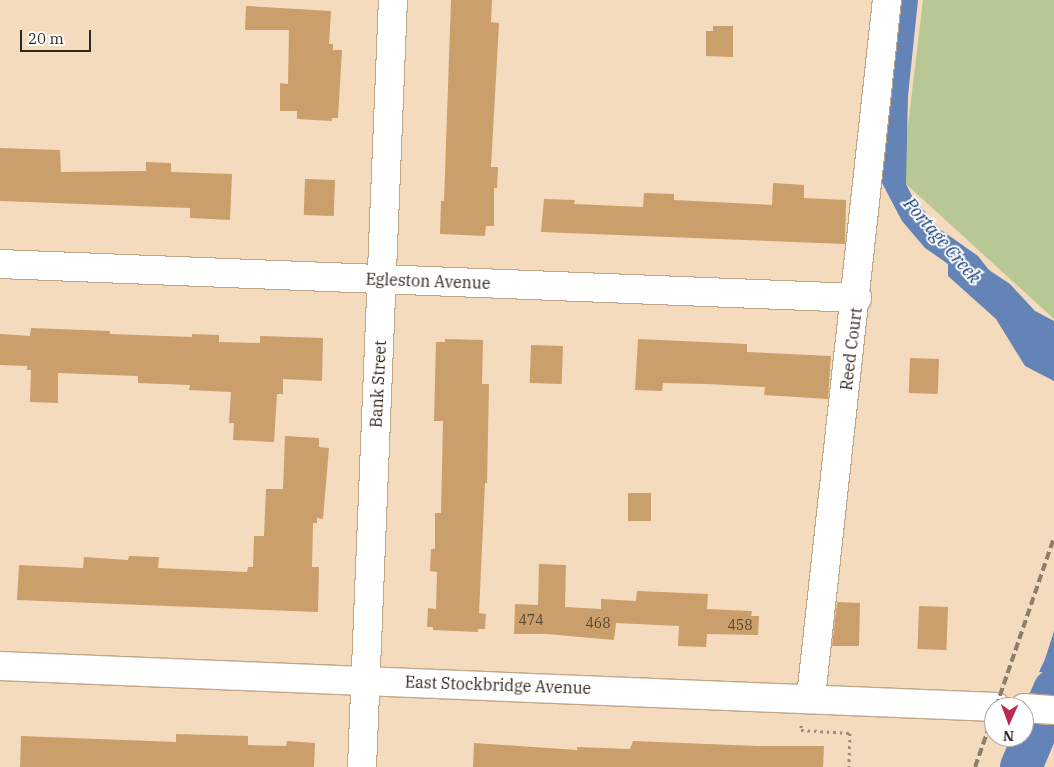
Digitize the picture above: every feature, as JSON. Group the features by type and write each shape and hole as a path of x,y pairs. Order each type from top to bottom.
{"street":[{"name":"Bank Street","path":"362,767 364,680 383,279 393,0"},
{"name":"Reed Court","path":"811,697 857,298 887,0"},
{"name":"Egleston Avenue","path":"0,264 857,298"},
{"name":"East Stockbridge Avenue","path":"0,666 811,697 984,706"},
{"path":"1034,709 1054,710"}],"path":[{"path":"801,722 801,730 850,733 849,767"}],"green space":[{"path":"923,0 1054,0 1054,319 906,184 906,142"}],"water":[{"path":"899,0 918,0 908,96 906,184 913,198 941,230 978,256 989,270 1010,284 1035,311 1054,321 1054,381 1025,366 996,319 948,276 948,264 925,248 902,221 881,181"},
{"path":"1054,631 1054,673 1039,672 1045,659"},
{"path":"1044,745 1038,767 1010,767 1022,747"}],"building":[{"path":"451,0 492,0 491,22 499,23 491,167 498,167 497,188 494,188 494,226 486,226 485,236 440,234 441,201 444,201"},
{"path":"246,6 331,11 329,44 333,44 333,50 342,50 338,118 332,118 332,121 297,119 297,111 280,111 280,83 288,84 289,30 245,30"},
{"path":"713,26 733,26 733,57 706,56 706,31 713,31"},
{"path":"0,148 60,150 61,172 146,171 146,162 171,163 171,172 232,174 230,220 190,218 190,208 0,201"},
{"path":"305,179 335,180 334,216 304,215"},
{"path":"773,183 804,185 804,198 846,200 845,244 541,232 544,199 575,200 574,204 643,207 644,193 674,194 674,200 772,205"},
{"path":"31,328 110,331 110,334 192,337 192,334 219,335 219,342 260,343 260,336 323,338 322,381 283,379 283,394 277,394 274,442 233,440 234,423 229,423 231,392 189,390 190,385 138,383 138,376 58,373 58,403 30,402 31,370 27,370 27,366 0,365 0,334 30,336"},
{"path":"445,339 483,340 482,384 489,384 487,483 485,483 479,613 486,614 485,629 478,629 478,632 433,630 433,627 427,627 428,608 436,609 437,572 430,571 431,549 435,549 435,513 441,513 443,421 434,421 436,342 445,342"},
{"path":"638,339 747,344 747,352 831,356 828,399 764,395 765,387 707,384 663,383 662,391 635,390"},
{"path":"531,345 563,346 562,384 530,383"},
{"path":"910,358 939,359 938,394 909,393"},
{"path":"285,436 319,438 319,447 329,448 323,519 317,518 317,523 313,523 312,567 319,567 318,612 17,600 19,565 83,568 84,557 128,560 129,556 159,557 158,568 247,572 248,567 253,567 254,536 264,536 266,489 283,489"},
{"path":"628,493 651,493 651,521 628,521"},
{"path":"539,564 566,565 565,607 601,609 601,599 636,601 637,591 708,594 707,609 752,611 751,616 759,616 758,635 707,634 706,647 678,646 679,626 616,623 614,640 547,634 514,634 515,604 538,605"},
{"path":"837,602 860,603 859,646 832,646"},
{"path":"919,606 948,607 946,650 917,649"},
{"path":"176,734 248,736 248,745 286,746 287,741 315,743 314,767 20,767 21,736 176,742"},
{"path":"633,741 757,746 824,746 823,767 473,767 474,743 577,750 577,747 630,749"}],"waterway":[{"name":"Portage Creek","path":"1021,767 1054,690"}],"railway":[{"path":"999,697 1054,538"},
{"path":"975,767 984,741"}]}
